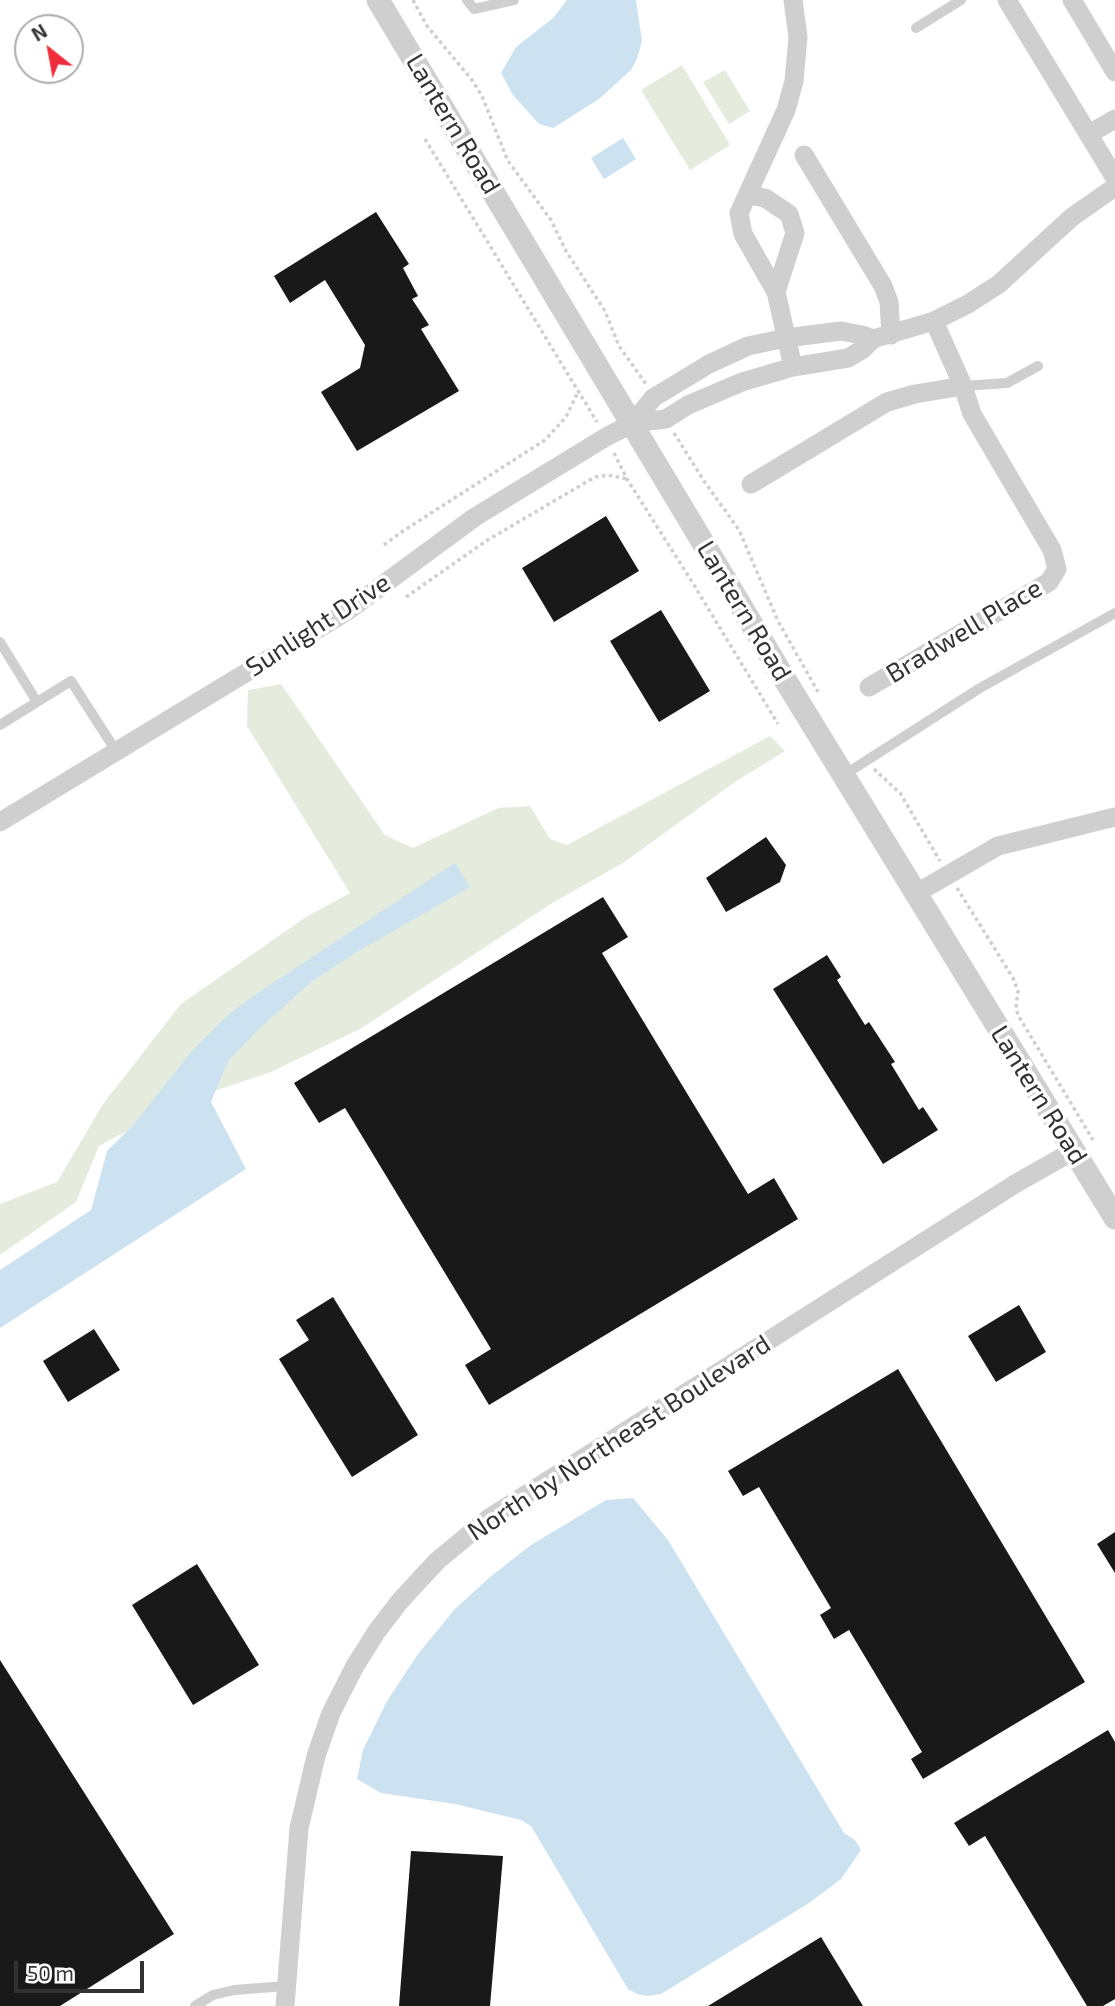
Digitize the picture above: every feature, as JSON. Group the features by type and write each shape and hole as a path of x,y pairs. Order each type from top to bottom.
{"street":[{"name":"Lantern Road","path":"378,0 915,894 1084,1148 1115,1218"},
{"path":"793,0 798,37 794,81 786,110 739,213 743,234 776,292 793,367"},
{"path":"1007,0 1115,178"},
{"path":"1072,0 1115,72"},
{"path":"1089,134 1115,119"},
{"path":"804,155 883,286 889,302 882,337"},
{"path":"633,423 666,419 742,382 793,367 848,358 882,337 934,321 999,284 1072,217 1115,187"},
{"path":"748,195 765,198 789,214 795,233 776,292"},
{"name":"Bradwell Place","path":"869,687 1049,582 1057,569 1052,550 972,414 963,386 934,321"},
{"path":"633,423 653,398 730,353 748,346 841,331 882,337"},
{"path":"751,484 887,402 963,386"},
{"name":"Sunlight Drive","path":"0,822 346,612 475,517 633,423"},
{"path":"915,894 998,846 1115,817"},
{"name":"North by Northeast Boulevard","path":"285,2006 299,1828 316,1756 331,1713 377,1630 437,1561 489,1518 1014,1184 1084,1148"}],"lane":[{"path":"467,0 474,9 514,0"},
{"path":"916,28 961,0"},
{"path":"963,386 1007,383 1038,366"},
{"path":"843,775 980,688 1115,613"},
{"path":"0,642 37,702"},
{"path":"0,725 71,681 116,751"},
{"path":"194,2006 213,1995 234,1990 286,1986"}],"path":[{"path":"413,0 431,32 472,80 482,96 508,161 551,220 566,251 605,312 619,346 653,398"},
{"path":"384,545 545,440 566,417 578,392"},
{"path":"666,419 704,481 733,519 778,621 819,694"},
{"path":"406,597 486,541 595,477 608,475 626,479"},
{"path":"863,762 895,786 919,821 948,874 1013,978 1018,991 1018,1015 1084,1148"}],"shaded area":[{"path":"682,65 730,145 690,170 641,90"},
{"path":"725,70 750,111 729,124 703,82"},
{"path":"281,684 385,835 413,848 498,808 530,806 550,839 567,845 770,736 785,751 735,782 623,863 554,902 360,1029 271,1072 181,1102 99,1146 76,1202 0,1255 0,1204 57,1182 103,1104 181,1004 306,917 350,893 247,726 248,690"}],"water":[{"path":"567,0 636,0 642,41 631,70 599,99 553,128 539,124 513,95 501,73 516,47 553,18"},
{"path":"623,138 636,159 604,179 591,158"},
{"path":"455,863 470,887 357,952 311,982 228,1061 211,1102 246,1169 0,1328 0,1270 91,1210 107,1151 133,1125 192,1051 229,1014 256,994"},
{"path":"633,1498 668,1540 844,1833 855,1840 861,1850 841,1879 809,1903 661,1994 648,1996 628,1989 531,1826 521,1820 455,1804 381,1793 357,1779 363,1750 387,1701 418,1654 455,1609 531,1545 606,1500"}],"building":[{"path":"376,212 409,264 403,268 418,296 412,299 429,325 421,329 459,391 357,451 321,392 360,368 365,345 325,280 290,303 274,276"},
{"path":"606,516 639,571 554,622 522,568"},
{"path":"661,610 710,691 659,722 610,641"},
{"path":"766,837 786,865 780,882 726,912 706,878"},
{"path":"603,897 628,937 602,953 748,1194 774,1178 798,1219 489,1405 465,1365 491,1349 345,1108 319,1123 294,1083"},
{"path":"827,955 841,977 837,980 865,1025 869,1022 895,1062 891,1064 919,1110 923,1107 938,1130 883,1164 773,989"},
{"path":"333,1297 418,1435 352,1477 279,1359 309,1340 296,1320"},
{"path":"1019,1305 1046,1352 996,1382 968,1336"},
{"path":"94,1329 120,1370 68,1402 43,1361"},
{"path":"898,1369 1085,1682 923,1779 911,1759 922,1752 849,1630 834,1639 820,1615 831,1608 759,1487 743,1496 728,1471"},
{"path":"1115,1532 1115,1573 1097,1544"},
{"path":"197,1564 259,1665 193,1705 132,1605"},
{"path":"0,1660 174,1934 60,2006 0,2006"},
{"path":"1108,1730 1115,1742 1115,1999 1103,2006 1087,2006 985,1836 969,1846 954,1823"},
{"path":"411,1851 503,1856 490,2006 399,2006"},
{"path":"821,1937 863,2006 708,2006"}]}
